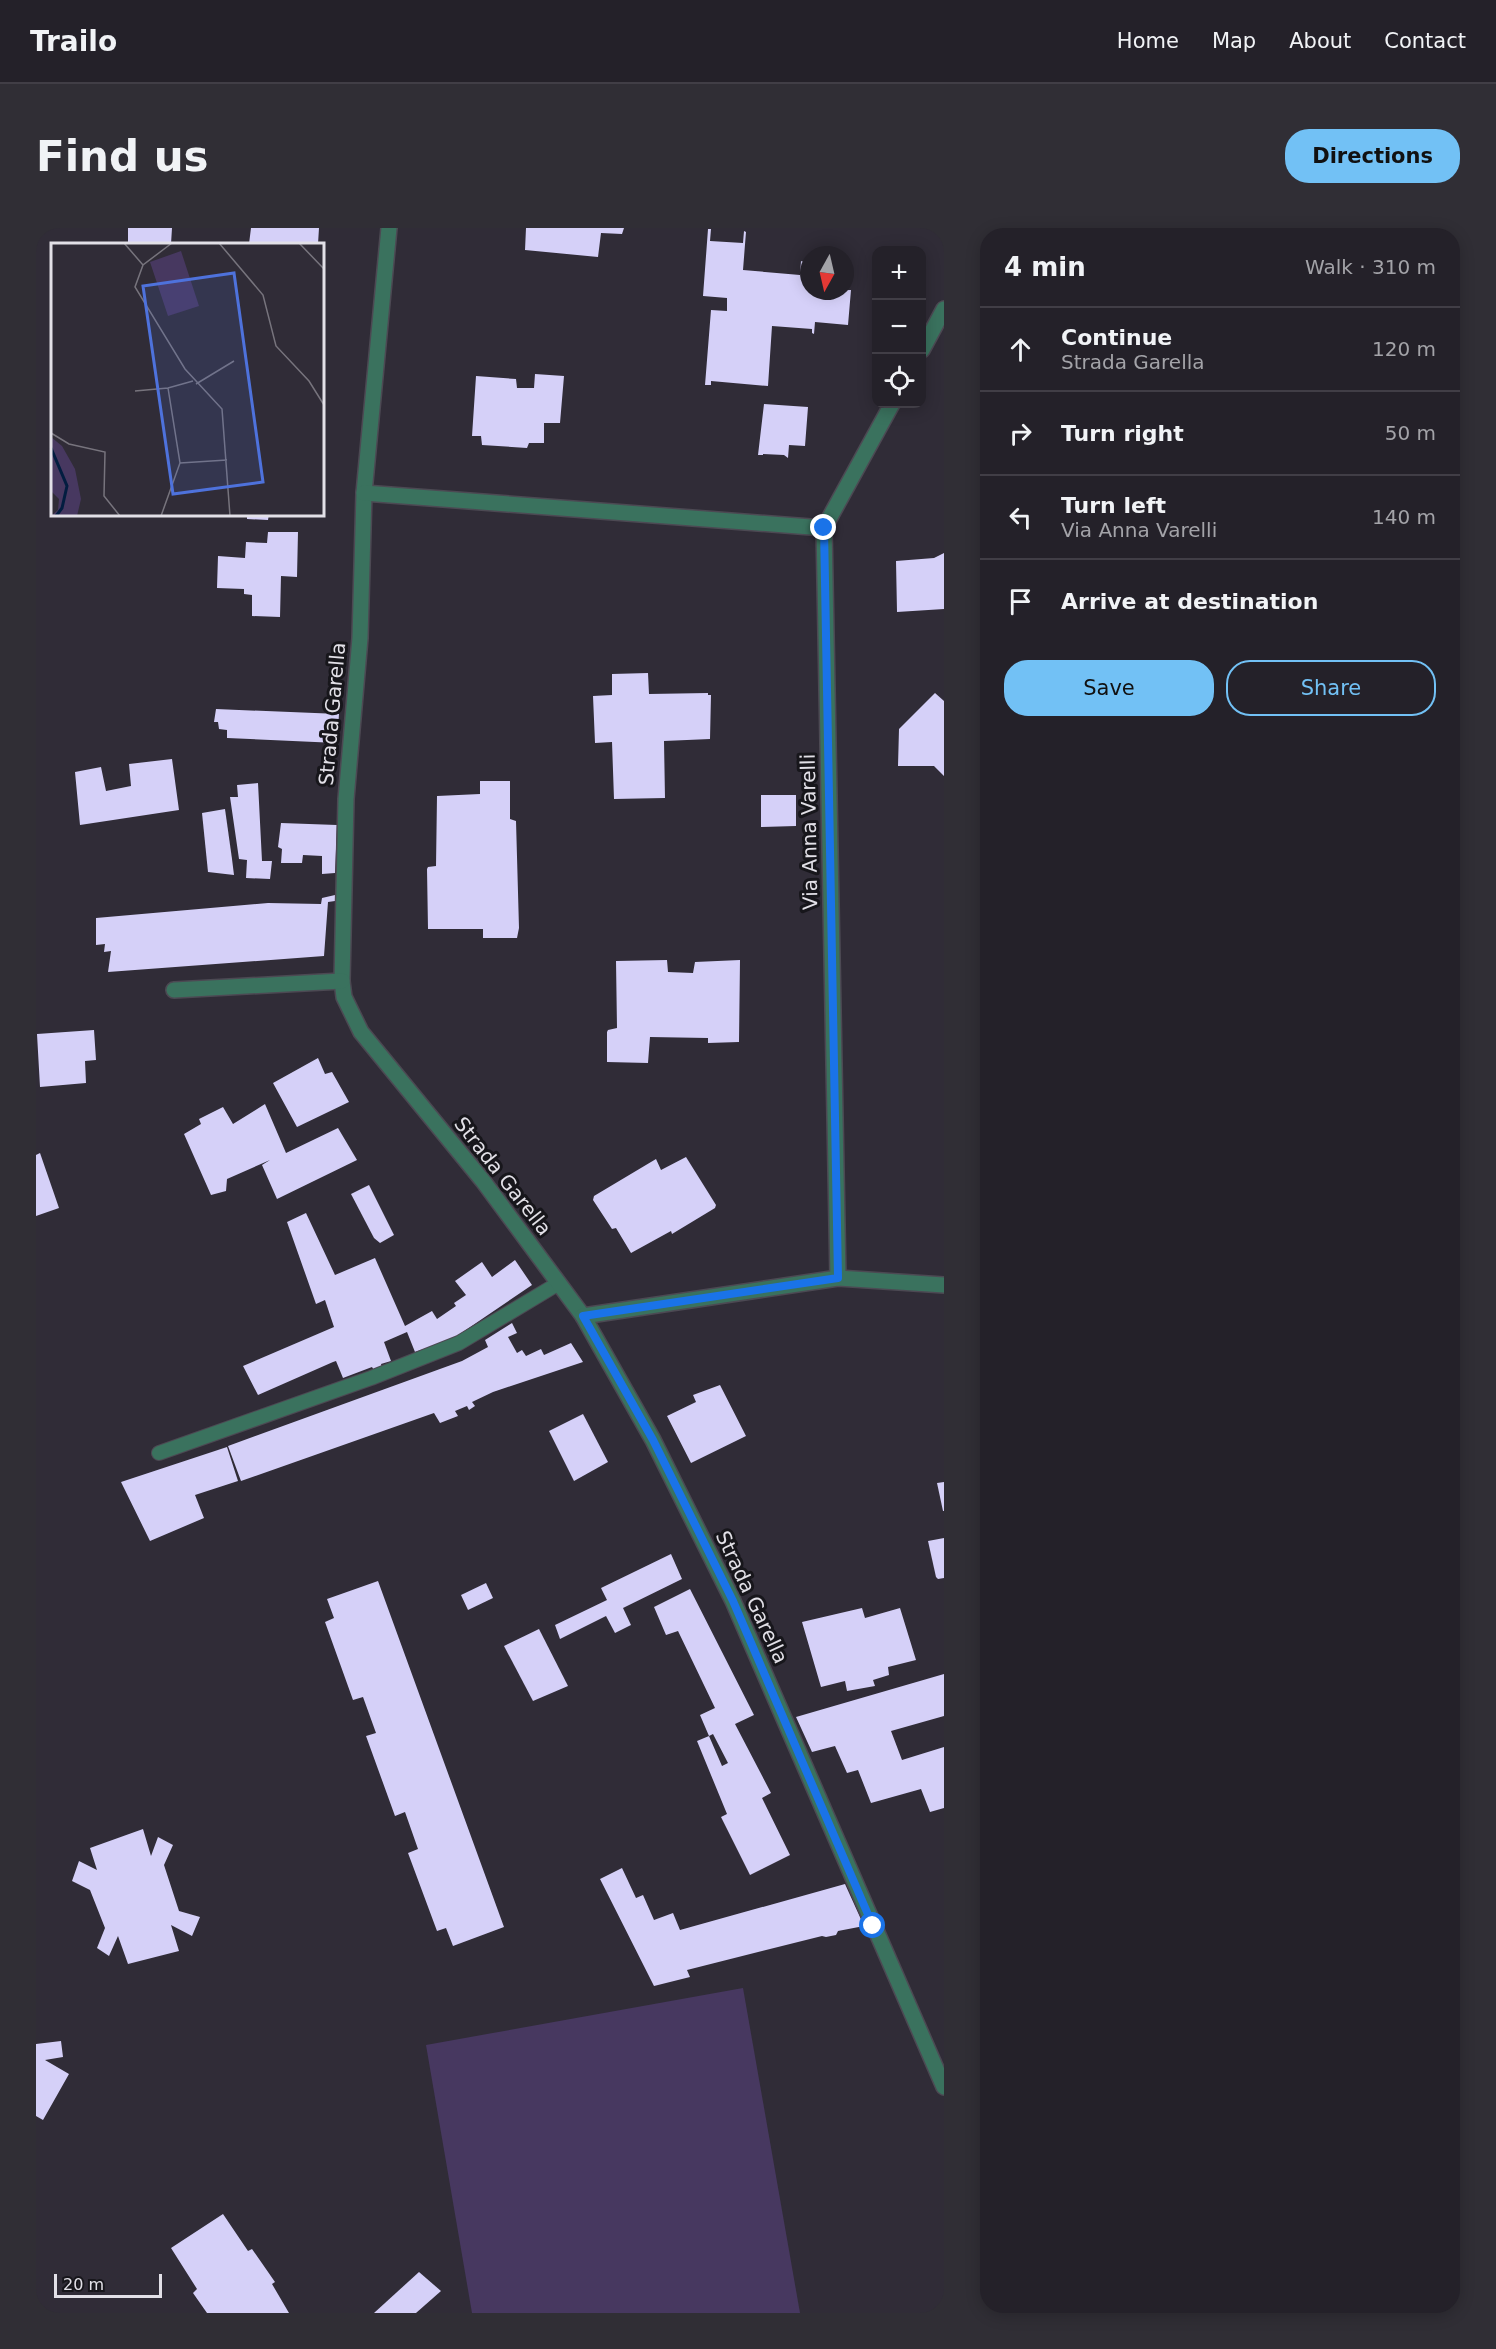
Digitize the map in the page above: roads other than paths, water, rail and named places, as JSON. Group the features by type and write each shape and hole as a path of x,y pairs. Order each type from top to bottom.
{"street":[{"name":"Strada Garella","path":"389,228 364,493 360,638 346,800 342,981 344,997 361,1032 483,1181 583,1316 653,1440 733,1601 944,2087"},
{"path":"926,341 944,309"},
{"name":"Via Anna Varelli","path":"838,1278 824,528 890,408"},
{"path":"364,493 824,528"},
{"path":"174,990 342,981"},
{"path":"583,1316 838,1278 944,1285"}],"lane":[{"path":"159,1453 371,1378 459,1343 559,1283"}]}
